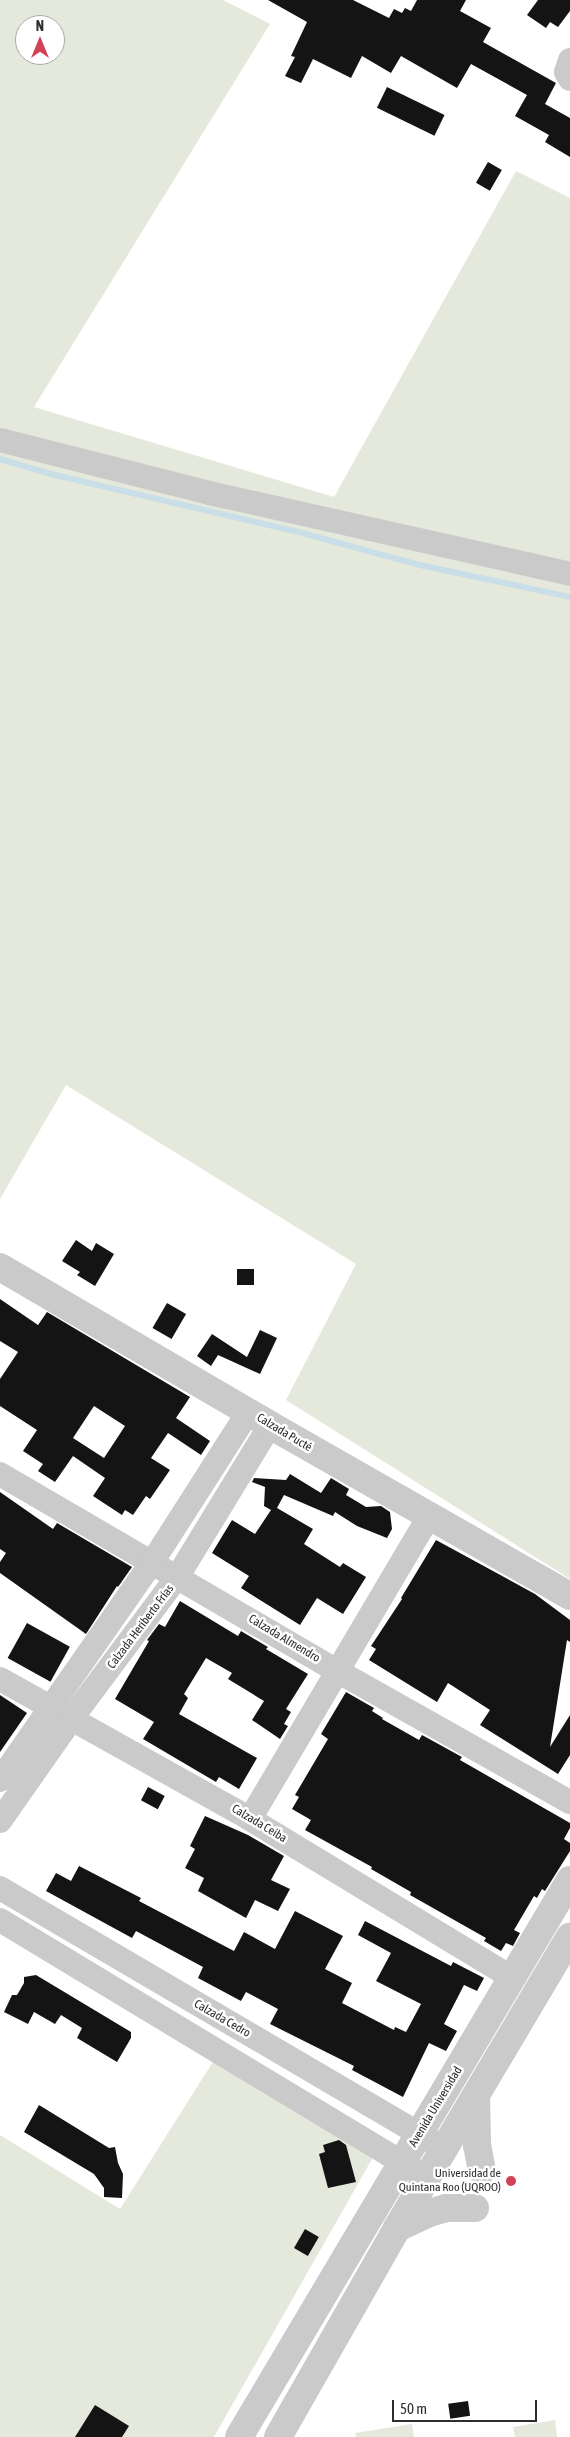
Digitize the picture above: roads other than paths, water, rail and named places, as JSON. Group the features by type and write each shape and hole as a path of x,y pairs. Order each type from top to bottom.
{"street":[{"path":"570,60 566,72 570,80"},
{"path":"0,440 209,493 570,574"},
{"name":"Calzada Pucté","path":"0,1267 570,1596"},
{"path":"0,1780 153,1561 260,1418"},
{"name":"Calzada Heriberto Frías","path":"0,1821 72,1718 178,1576 260,1418"},
{"name":"Calzada Almendro","path":"0,1474 153,1561 339,1672 570,1802"},
{"path":"250,1819 339,1672 429,1516"},
{"name":"Calzada Ceiba","path":"0,1679 250,1819 513,1978"},
{"name":"Avenida Universidad","path":"239,2437 570,1880"},
{"name":"Calzada Cedro","path":"0,1888 445,2148"},
{"path":"0,1920 429,2178"},
{"path":"278,2437 397,2228 429,2178 570,1938"},
{"path":"476,2096 477,2145 482,2171"},
{"path":"397,2228 428,2213 446,2208 476,2208"}],"waterway":[{"path":"0,459 51,474 306,534 420,565 570,597"}],"place":[{"name":"Universidad de Quintana Roo (UQROO)","path":"511,2181"}]}
